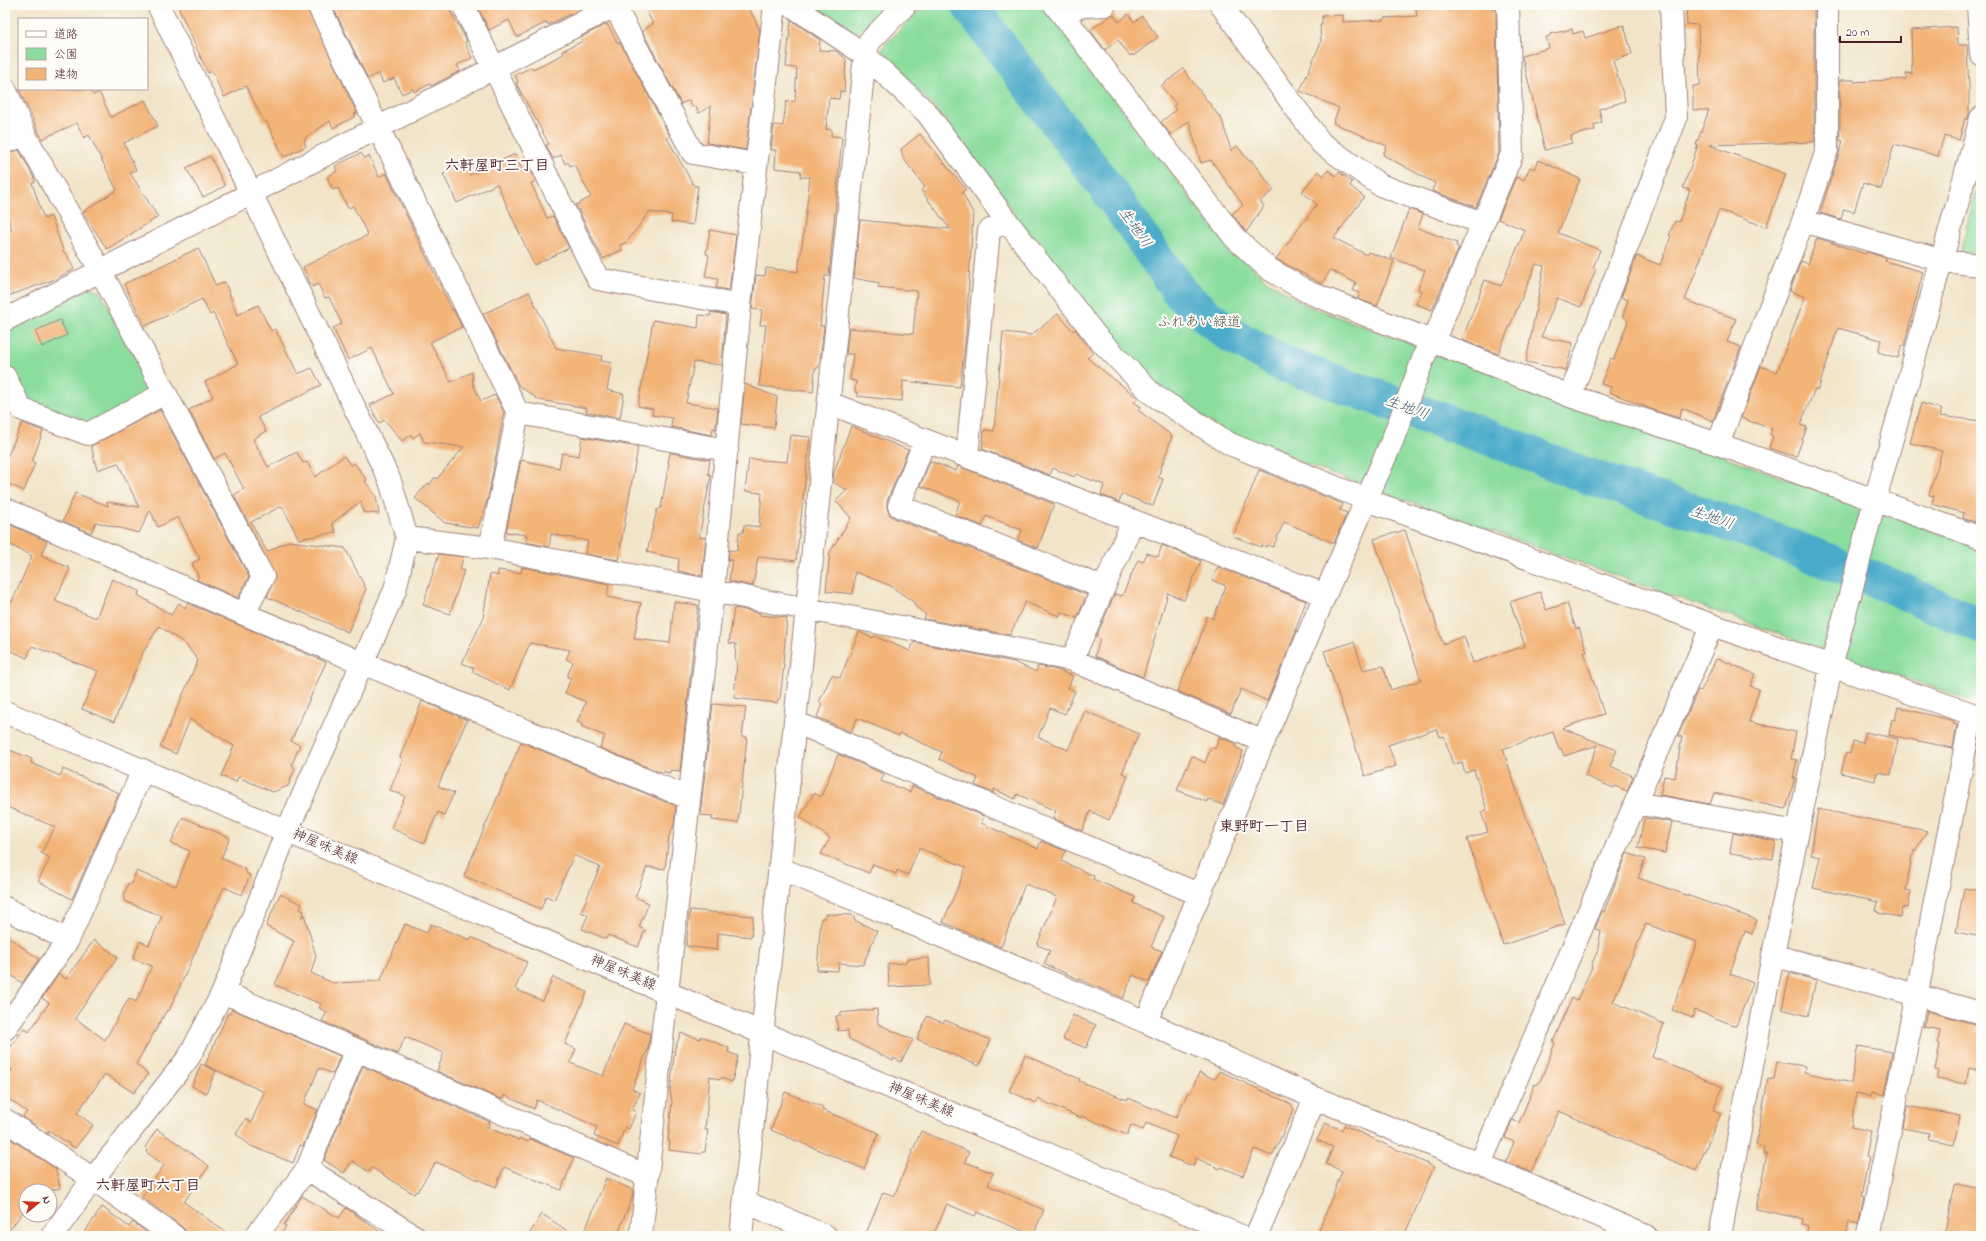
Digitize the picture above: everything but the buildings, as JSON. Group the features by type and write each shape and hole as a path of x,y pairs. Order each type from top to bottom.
{"street":[{"path":"52,1236 93,1179 189,1057 223,992 288,831 395,590 406,538 390,481 251,193 158,5"},
{"path":"318,5 518,413 490,548"},
{"path":"463,5 598,279 740,305"},
{"path":"5,320 378,129 615,5 692,153 755,164"},
{"path":"641,1236 688,798 713,592 755,164 775,5"},
{"path":"791,5 867,49 927,113 1006,220 1097,337 1152,394 1230,444 1366,500 1712,625 1833,662 1976,715 1917,995 1870,1236"},
{"path":"741,1236 761,1032 808,610 867,49 905,5"},
{"path":"1058,8 1105,5"},
{"path":"1222,5 1321,142 1380,185 1482,223"},
{"path":"1146,1022 1198,894 1392,441 1432,342 1512,154 1508,5"},
{"path":"1570,396 1676,118 1672,5"},
{"path":"1718,444 1804,221 1827,150 1827,5"},
{"path":"1978,5 1981,54"},
{"path":"1058,8 1236,238 1269,269 1308,292 1570,396 1718,444 1874,506 1981,538"},
{"path":"5,89 25,135 101,272 263,577 244,614"},
{"path":"1720,1236 1773,955 1833,662 1874,506 1943,261 1981,118"},
{"path":"5,142 25,135"},
{"path":"967,456 989,231 1006,220"},
{"path":"1804,221 1943,261 1981,265"},
{"path":"5,377 21,409 88,434 165,393"},
{"path":"829,403 1325,595"},
{"path":"518,413 727,450"},
{"path":"925,440 899,506 1104,588"},
{"path":"5,509 244,614 363,662 688,798"},
{"path":"1072,660 1133,521"},
{"path":"406,538 490,548 1072,660 1264,742"},
{"path":"1480,1164 1712,625"},
{"name":"神屋味美線","path":"5,712 1241,1236"},
{"path":"795,722 1198,894"},
{"path":"5,1029 68,940 143,770"},
{"path":"1636,803 1798,832"},
{"path":"779,868 1146,1022 1315,1098 1480,1164 1646,1236"},
{"path":"5,908 68,940"},
{"path":"1773,955 1981,1012"},
{"path":"223,992 647,1176"},
{"path":"256,1236 307,1169 356,1050"},
{"path":"1256,1236 1315,1098"},
{"path":"5,1120 174,1236"},
{"path":"307,1169 414,1236"},
{"path":"745,1202 826,1236"}],"green space":[{"path":"813,5 886,5 860,32 852,33"},
{"name":"ふれあい緑道","path":"925,5 1043,5 1219,236 1266,280 1308,306 1855,504 1981,547 1981,704 1855,661 1248,444 1219,428 1150,379 1109,339 934,107 884,56 882,48"},
{"path":"1981,172 1981,258 1966,257 1961,249"},
{"path":"90,288 100,291 151,386 149,394 87,428 26,405 5,363 5,332"}],"waterway":[{"name":"生地川","path":"969,5 1111,194 1182,295 1226,332 1281,363 1482,435 1593,478 1751,531 1891,586 1981,626"}],"district":[{"name":"六軒屋町三丁目","path":"497,166"},
{"name":"東野町一丁目","path":"1264,827"},
{"name":"六軒屋町六丁目","path":"148,1186"}]}
